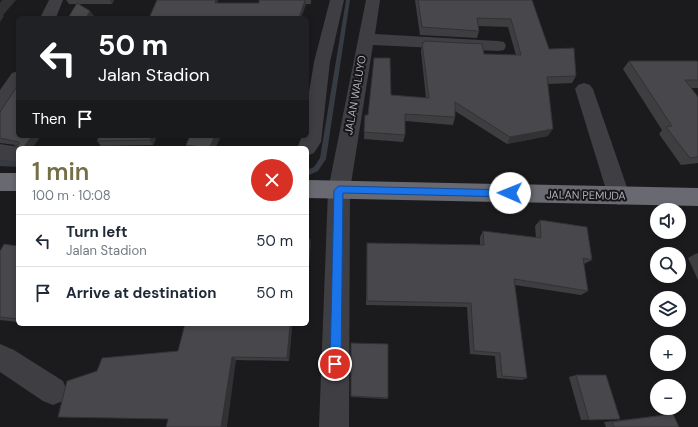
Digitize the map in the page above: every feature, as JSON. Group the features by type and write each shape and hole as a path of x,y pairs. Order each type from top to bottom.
{"highway":[{"path":"0,182 16,182"},
{"name":"JALAN PEMUDA","path":"309,189 698,197"}],"street":[{"path":"49,16 56,0"},
{"path":"308,146 311,142 315,61 337,0"},
{"name":"JALAN WALUYO","path":"334,427 339,190 373,0"},
{"path":"366,39 498,46"},
{"path":"0,104 16,81"},
{"path":"584,89 619,196"},
{"path":"0,152 16,154"},
{"path":"0,357 53,391"}],"building":[{"path":"157,0 216,0 215,3 259,3 259,0 305,0 300,16 150,16"},
{"path":"418,0 532,0 549,49 574,48 576,76 547,77 553,129 510,137 455,102 455,117 405,114 405,135 364,132 365,115 368,115 374,58 390,58 391,95 429,98 422,43 424,43 424,41 482,44 484,54 521,55 511,19 477,18 479,31 422,27"},
{"path":"77,3 90,11 87,16 69,16"},
{"path":"629,61 698,62 698,80 685,80 698,97 698,157 690,158 666,127 672,126"},
{"path":"16,88 16,138 31,138 25,146 14,146 19,144 19,142 0,138 0,112"},
{"path":"98,138 150,138 150,140 97,141"},
{"path":"189,138 214,138 210,146 186,145"},
{"path":"540,220 587,227 592,260 583,258 588,291 514,279 527,378 502,376 500,353 474,351 471,303 367,301 367,243 484,245 483,231 541,238"},
{"path":"4,244 16,246 16,319 0,317 0,251"},
{"path":"184,326 290,326 287,358 232,357 221,427 166,427 168,419 58,417 67,381 97,371 102,358 178,351"},
{"path":"351,343 388,344 388,398 351,396"},
{"path":"576,375 606,375 620,419 589,420"},
{"path":"673,415 679,427 614,427 612,422"}],"waterway":[{"path":"309,172 316,169 323,159 348,0"},
{"path":"0,163 16,164"}],"route":[{"path":"335,364 339,190 510,193"}]}
